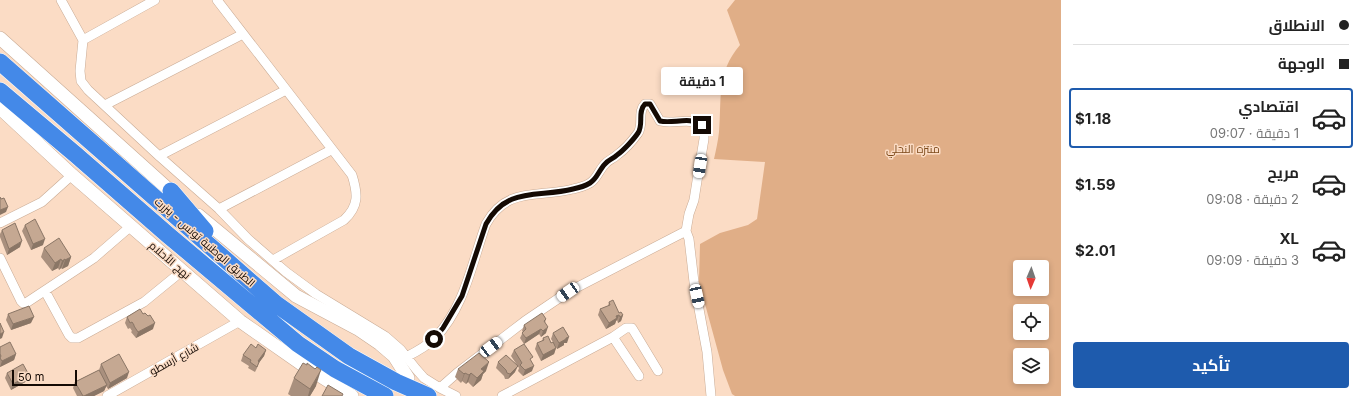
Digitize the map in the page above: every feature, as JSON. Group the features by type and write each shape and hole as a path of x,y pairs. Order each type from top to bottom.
{"highway":[{"name":"الطريق الوطنية تونس - بنزرت","path":"0,62 276,304 349,356 396,382 434,392"},
{"name":"الطريق الوطنية تونس - بنزرت","path":"0,91 298,344 335,369 385,396"},
{"path":"171,191 210,237 307,327"}],"street":[{"path":"61,0 83,40 80,70 81,81 88,90 218,209 248,239 273,260 316,294 394,343 434,392 456,396"},
{"path":"83,40 155,0"},
{"path":"217,0 331,150 352,175 356,188 356,202 352,212 344,220 273,260"},
{"path":"105,105 243,34"},
{"path":"0,38 171,191 296,296 358,329 380,344 394,356 408,378"},
{"path":"159,156 286,90"},
{"path":"406,357 434,339 453,312 462,296 486,224 496,210 508,200 519,196 563,192 589,184 594,180 604,165 619,154 638,133 642,108 645,104 650,104 660,121 699,122 704,129 704,139 697,181 686,230 689,239 694,282 707,352 711,396"},
{"name":"نهج الأحلام","path":"0,108 72,175 240,321 300,363 352,396"},
{"path":"218,209 331,150"},
{"path":"0,223 42,202 72,175"},
{"path":"0,258 23,303 26,303 94,258 131,226"},
{"path":"434,392 525,321 568,292 686,230"},
{"path":"45,291 69,335 72,338 78,338 144,302 182,271"},
{"name":"شارع أرسطو","path":"107,396 240,321"},
{"path":"502,396 613,337 624,328 630,327 658,371"},
{"path":"613,337 639,376"}],"green space":[{"name":"منتزه النحلي","path":"735,0 1061,0 1061,396 735,396 732,394 723,370 699,282 700,244 720,233 748,225 757,219 765,162 714,159 718,142 724,76 732,55 740,45 727,10"}],"building":[{"path":"0,197 1,199 4,198 8,207 0,210"},
{"path":"35,219 45,239 33,244 25,225"},
{"path":"15,223 22,241 9,249 2,230"},
{"path":"59,238 71,257 62,261 61,259 55,263 44,248"},
{"path":"613,300 619,313 621,312 623,315 620,317 619,315 616,316 617,318 609,323 600,309 610,305 609,302"},
{"path":"29,306 34,317 13,324 8,314"},
{"path":"140,309 143,314 145,313 148,316 150,315 155,323 138,332 127,317"},
{"path":"542,313 546,319 544,321 548,327 543,331 541,329 526,338 522,333 526,329 524,325"},
{"path":"0,323 4,332 0,334"},
{"path":"563,327 569,337 559,343 553,333"},
{"path":"548,336 551,343 553,342 556,348 543,355 537,343 544,340 543,338"},
{"path":"10,342 16,354 2,361 0,358 0,347"},
{"path":"251,344 256,348 258,344 266,350 258,361 257,367 250,362 251,360 243,355"},
{"path":"524,344 533,357 530,359 534,366 525,370 520,365 522,363 514,350"},
{"path":"479,353 489,362 481,369 484,371 477,378 471,373 469,375 464,374 458,369"},
{"path":"119,354 129,372 110,383 101,364"},
{"path":"506,355 518,366 510,374 507,373 498,362"},
{"path":"303,363 307,365 307,363 315,369 317,367 321,370 310,389 294,378"},
{"path":"23,364 29,375 13,384 7,373"},
{"path":"99,370 107,385 83,396 75,382"},
{"path":"328,385 343,394 342,396 322,396"}],"route":[{"path":"434,339 443,328 462,296 486,224 492,214 500,206 508,200 519,196 563,192 589,184 599,174 604,165 619,154 638,133 642,108 645,104 650,104 652,106 660,121 693,121 699,122 702,125"}]}
